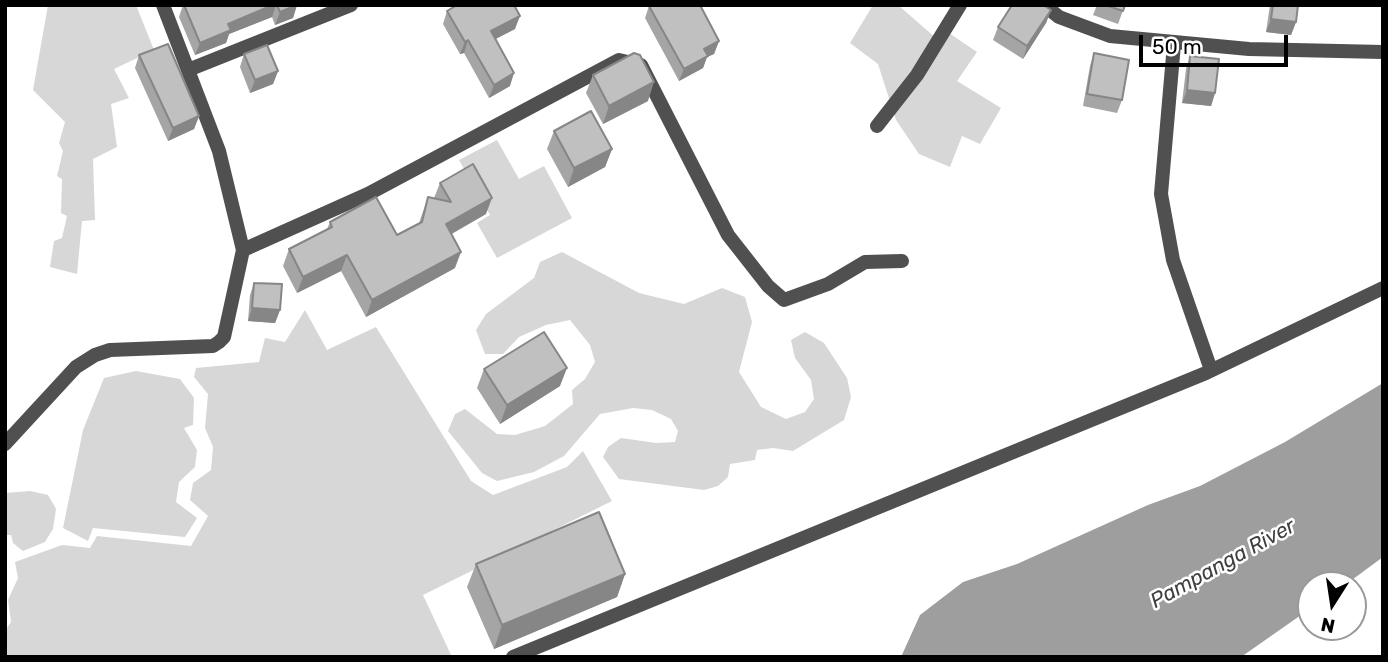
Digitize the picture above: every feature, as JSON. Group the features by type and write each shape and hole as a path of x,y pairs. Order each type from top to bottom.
{"street":[{"path":"5,444 76,367 95,355 110,350 213,346 224,337 243,250 219,152 163,5"},
{"path":"188,69 351,5"},
{"path":"877,126 917,75 960,5"},
{"path":"1044,5 1059,17 1110,36 1174,44 1383,52"},
{"path":"1174,44 1161,194 1172,260 1211,370"},
{"path":"243,250 368,194 619,60 641,65 728,235 768,286 784,300 828,284 865,262 902,261"},
{"path":"513,657 1211,370 1383,288"}],"shaded area":[{"path":"48,5 136,5 154,50 114,69 129,98 111,104 117,147 93,159 95,220 82,221 77,274 50,267 54,241 62,238 67,216 61,213 62,179 57,176 63,151 59,143 65,122 33,90"},
{"path":"873,5 898,5 937,39 946,31 977,52 957,81 1001,108 980,144 962,136 950,167 919,154 896,120 878,64 850,43"},
{"path":"497,140 519,179 544,166 572,218 497,258 477,223 490,215 459,160"},
{"path":"562,252 639,293 684,304 722,288 745,297 752,322 739,372 761,407 786,419 805,412 814,399 811,380 795,358 791,340 805,332 824,343 847,378 851,397 844,420 793,451 773,448 757,450 755,460 730,464 728,477 718,486 704,490 619,479 603,457 608,447 621,438 656,443 675,442 678,431 671,419 652,410 633,408 600,414 564,456 534,472 497,481 482,473 448,431 455,414 465,409 497,434 515,435 545,426 573,404 572,390 585,379 595,362 590,345 570,320 546,325 519,337 503,354 485,354 476,330 486,314 534,278 540,262"},
{"path":"305,310 327,350 376,327 471,481 493,495 567,467 583,451 612,501 423,595 452,657 5,657 5,631 11,622 8,600 18,578 15,562 62,545 90,548 97,536 191,546 208,516 190,500 193,483 211,470 213,447 205,428 208,394 194,377 196,368 259,362 265,338 285,342"},
{"path":"136,371 180,379 194,398 193,425 184,428 197,450 195,467 179,482 176,502 197,518 185,537 93,528 88,541 63,528 83,430 104,378"},
{"path":"30,491 48,495 56,509 53,529 45,542 23,551 13,543 11,535 5,535 5,493"}],"water":[{"name":"Pampanga River","path":"1383,383 1383,557 1364,571 1297,571 1297,618 1241,657 901,657 920,615 963,582 1017,564 1148,505 1200,486 1285,442"}],"building":[{"path":"184,5 273,5 228,24 231,30 200,43"},
{"path":"277,5 297,5 280,12"},
{"path":"457,5 514,5 520,16 491,31 514,73 494,85 468,40 465,42 447,11"},
{"path":"700,5 719,41 704,49 708,56 684,69 649,6"},
{"path":"1012,5 1043,5 1051,10 1027,46 998,27"},
{"path":"1105,5 1125,5 1123,11"},
{"path":"1273,5 1298,5 1296,22 1271,19"},
{"path":"168,44 199,116 173,128 139,55"},
{"path":"267,45 278,71 255,80 244,54"},
{"path":"634,53 640,55 654,82 609,106 593,75"},
{"path":"1094,53 1129,60 1122,100 1087,94"},
{"path":"1190,56 1219,59 1215,93 1187,90"},
{"path":"591,111 612,149 574,168 554,131"},
{"path":"473,164 492,198 446,224 461,252 372,300 347,255 303,277 289,249 332,227 330,222 376,197 397,235 422,222 428,197 451,202 440,183"},
{"path":"254,283 282,284 280,310 252,308"},
{"path":"544,332 567,368 507,405 484,369"},
{"path":"599,512 625,574 502,625 476,564"}]}
